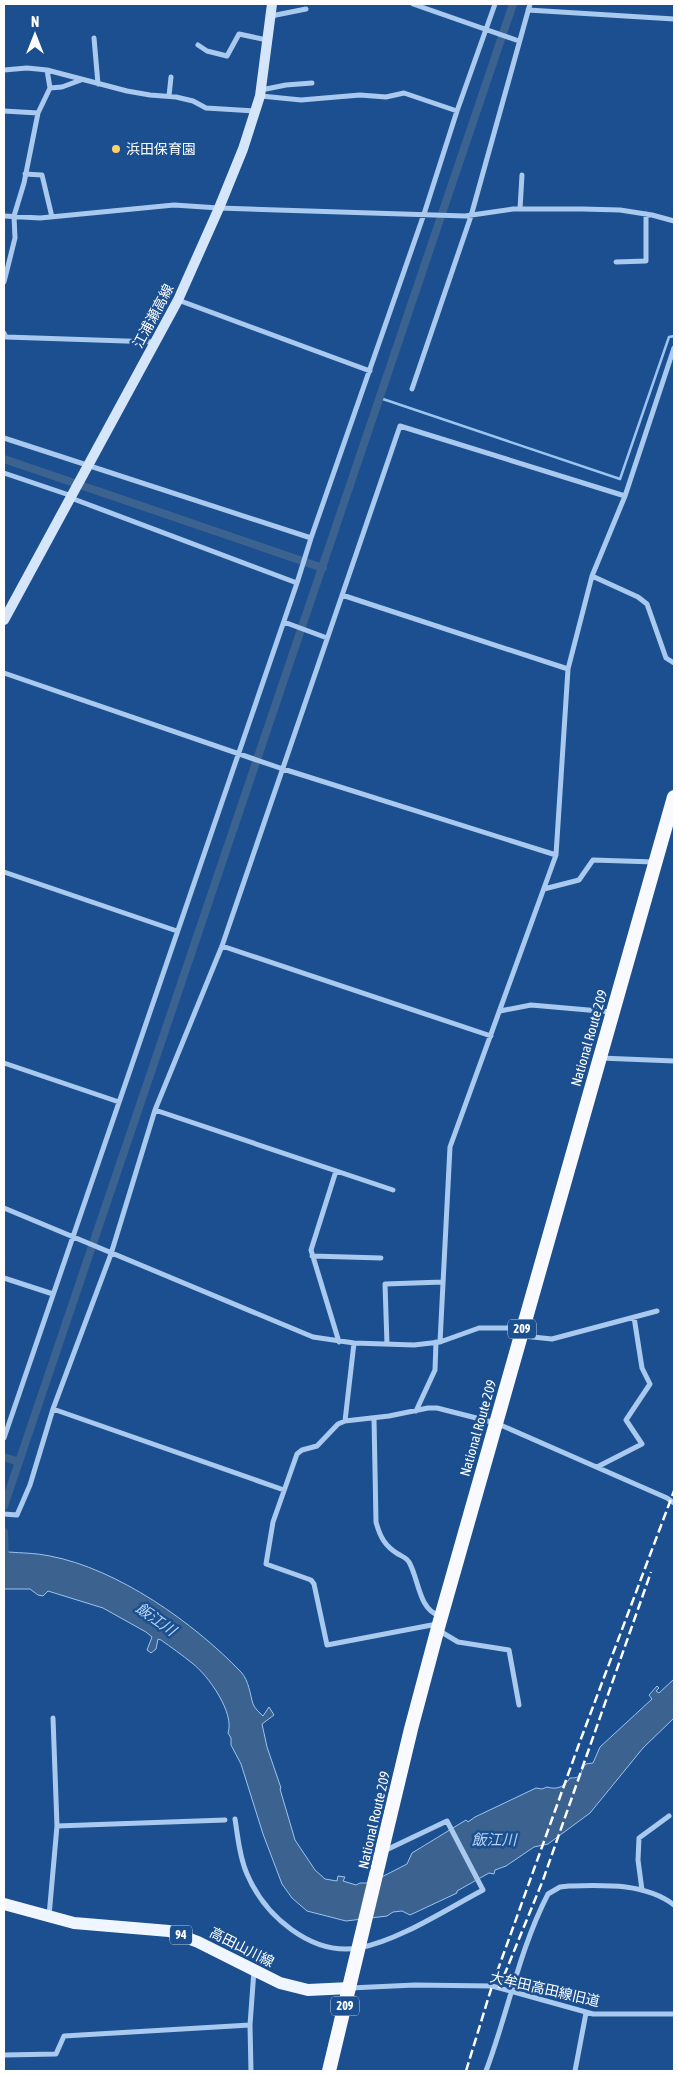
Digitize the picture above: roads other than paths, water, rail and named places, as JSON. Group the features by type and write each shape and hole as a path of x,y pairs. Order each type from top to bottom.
{"highway":[{"name":"National Route 209","path":"329,2071 412,1729 440,1623 674,797"}],"main road":[{"name":"江浦瀬高線","path":"4,620 178,300 219,208 243,149 260,93 272,4"},
{"name":"高田山川線","path":"4,1904 49,1917 89,1925 169,1931 185,1936 280,1983 308,1990 350,1988"}],"street":[{"path":"413,4 517,40"},
{"path":"4,1438 53,1294 75,1238 177,931 285,622 311,538 427,214 457,110 488,30 495,4"},
{"path":"412,388 472,216 517,40 530,4"},
{"path":"270,16 306,10"},
{"path":"528,10 674,19"},
{"path":"198,45 207,51 227,56 239,34 267,40"},
{"path":"94,38 98,84"},
{"path":"4,70 27,68 47,70 98,84 150,95 169,96 193,101 206,108 255,111"},
{"path":"4,282 15,238 14,216 26,174 38,113 50,88 47,70"},
{"path":"169,96 171,77"},
{"path":"50,88 62,87 81,79"},
{"path":"260,93 286,85 312,83"},
{"path":"260,93 302,100 360,95 386,97 404,93 457,110"},
{"path":"4,111 38,113"},
{"path":"26,174 42,176 52,217"},
{"path":"520,209 522,175"},
{"path":"4,216 40,218 159,205 464,216 520,209 620,210 674,220"},
{"path":"616,262 646,261 646,214"},
{"path":"178,300 370,371"},
{"path":"4,334 6,337 155,342"},
{"path":"416,1411 434,1370 438,1342 450,1147 556,855 568,669 592,576 625,496 674,348"},
{"path":"4,1514 17,1515 30,1484 53,1409 111,1254 155,1110 222,946 325,637 342,595 400,426 625,496"},
{"path":"4,438 86,469 311,538"},
{"path":"4,473 297,583"},
{"path":"592,576 638,597 647,604 666,658 674,663"},
{"path":"342,595 568,669"},
{"path":"285,622 325,637"},
{"path":"4,672 281,769 556,855"},
{"path":"544,888 580,880 593,860 656,862"},
{"path":"4,872 177,931"},
{"path":"222,946 491,1036"},
{"path":"500,1011 531,1005 613,1012"},
{"path":"600,1058 674,1062"},
{"path":"4,1063 119,1102"},
{"path":"155,1110 393,1190"},
{"path":"336,1171 311,1250 339,1342"},
{"path":"4,1208 313,1337 339,1342 414,1345 438,1342 479,1328 521,1332 552,1339 657,1311"},
{"path":"312,1256 381,1258"},
{"path":"4,1278 53,1294"},
{"path":"387,1344 385,1284 443,1282"},
{"path":"597,1467 642,1444 626,1420 650,1384 642,1368 634,1317"},
{"path":"346,1422 354,1343"},
{"path":"440,1623 327,1645 314,1584 311,1580 266,1564 273,1522 297,1454 302,1450 317,1446 338,1424 438,1408 496,1423 667,1498 674,1503"},
{"path":"53,1409 284,1490"},
{"path":"374,1418 376,1522 383,1542 410,1562 430,1614 458,1642 509,1650 519,1705"},
{"path":"49,1917 57,1826 53,1718"},
{"path":"642,1890 638,1860 638,1838 669,1816"},
{"path":"235,1818 240,1854 255,1892 280,1922 309,1941 339,1949 387,1940 483,1890 447,1820 382,1858"},
{"path":"57,1826 225,1820"},
{"path":"486,2071 496,2043 510,1990 548,1894 560,1887 618,1886 642,1890 660,1896 674,1905"},
{"path":"251,2071 250,2025 254,1970"},
{"name":"大牟田高田線旧道","path":"350,1988 415,1985 484,1986 510,1990 586,2013 610,2015 640,2013 674,2014"},
{"path":"575,2071 586,2013"},
{"path":"4,2055 56,2054 64,2036 250,2025"}],"water":[{"name":"飯江川","path":"4,1548 7,1548 8,1552 45,1555 76,1563 128,1585 178,1617 222,1653 241,1672 248,1683 256,1709 263,1716 269,1707 274,1715 262,1724 295,1840 315,1870 325,1879 337,1881 338,1876 345,1877 343,1881 356,1885 370,1883 407,1864 412,1853 466,1820 468,1822 536,1788 557,1788 563,1786 570,1778 580,1776 586,1764 593,1763 600,1747 652,1699 649,1695 657,1686 659,1688 656,1691 659,1693 674,1679 674,1718 643,1748 590,1813 548,1844 534,1847 506,1866 495,1870 494,1874 489,1873 457,1891 457,1893 410,1915 402,1911 393,1912 387,1916 346,1921 307,1911 292,1898 282,1884 263,1834 241,1764 231,1745 231,1738 228,1733 228,1715 219,1695 205,1676 192,1663 161,1640 158,1639 156,1649 151,1653 147,1650 152,1637 103,1608 48,1591 43,1596 30,1589 4,1589"}],"waterway":[{"path":"4,1506 513,4"},
{"path":"380,398 620,479 669,337 674,336"},
{"path":"4,459 323,568"},
{"path":"4,1457 19,1462"},
{"path":"4,1532 5,1558"}],"railway":[{"path":"466,2071 492,1986 579,1744 674,1491"},
{"path":"499,1988 543,1880 651,1572"}],"place":[{"name":"浜田保育園","path":"116,149"}]}
